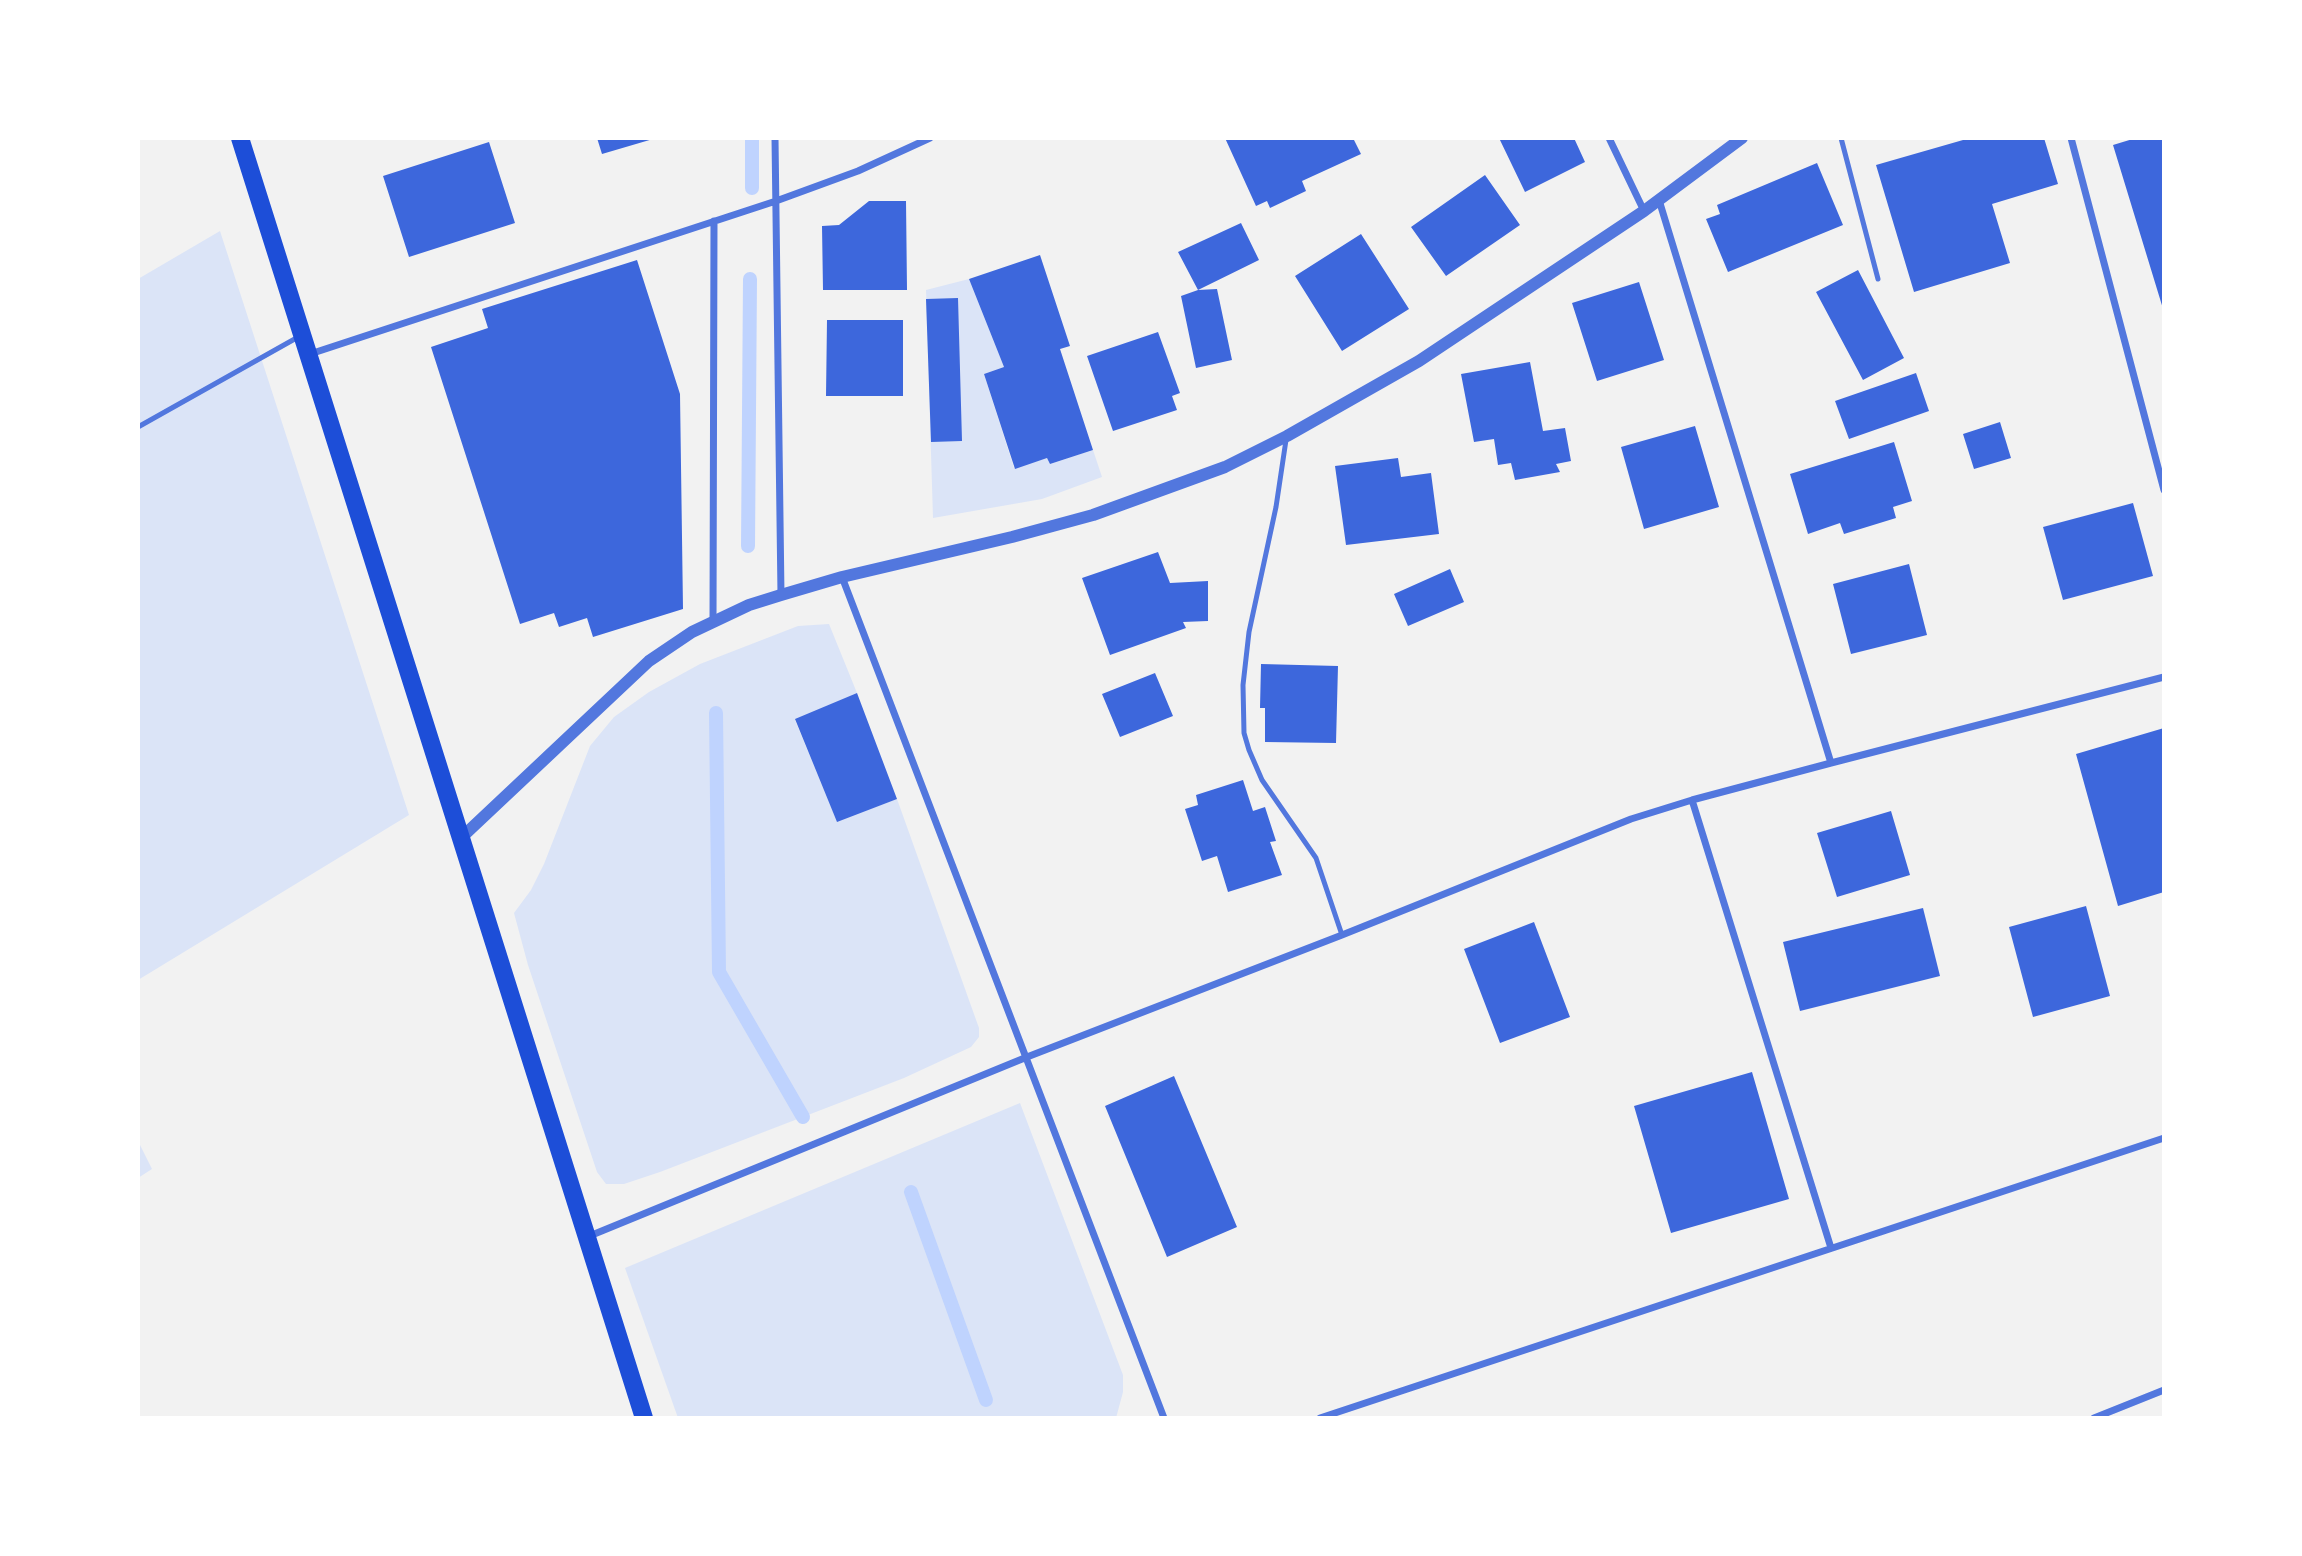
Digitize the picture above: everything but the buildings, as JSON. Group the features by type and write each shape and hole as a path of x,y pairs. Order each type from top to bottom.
{"main road":[{"path":"240,138 644,1418"}],"street":[{"path":"775,138 780,595"},
{"path":"309,355 775,201 858,171 930,138"},
{"path":"1609,138 1644,211"},
{"path":"461,838 649,661 673,643 713,621 749,605 842,577 1093,515 1225,467 1287,436 1419,360 1644,211 1742,138"},
{"path":"2071,138 2164,490"},
{"path":"1659,199 1831,763"},
{"path":"713,621 714,221"},
{"path":"842,577 1164,1418"},
{"path":"587,1237 1027,1057 1631,819 1692,800 2164,677"},
{"path":"1692,800 1831,1248"},
{"path":"1320,1418 2164,1138"},
{"path":"2094,1418 2164,1391"}],"lane":[{"path":"1841,138 1878,279"},
{"path":"138,427 302,335"},
{"path":"1287,436 1276,507 1249,632 1243,685 1244,733 1248,750 1262,780 1316,858 1342,935"}],"shaded area":[{"path":"220,231 409,815 138,980 138,279"},
{"path":"969,279 1004,367 984,374 1014,468 1047,458 1050,464 1093,450 1102,477 1042,499 933,518 926,290"},
{"path":"829,624 857,693 795,720 837,821 897,799 979,1028 979,1037 971,1047 904,1078 660,1172 624,1184 606,1184 597,1172 528,965 514,913 531,890 544,864 590,746 614,717 649,692 700,664 798,626"},
{"path":"1020,1103 1123,1375 1123,1392 1116,1418 678,1418 625,1268"},
{"path":"138,1141 152,1169 138,1178"}],"waterway":[{"path":"752,138 752,188"},
{"path":"748,546 750,279"},
{"path":"716,713 719,972 803,1117"},
{"path":"911,1192 986,1400"}]}
